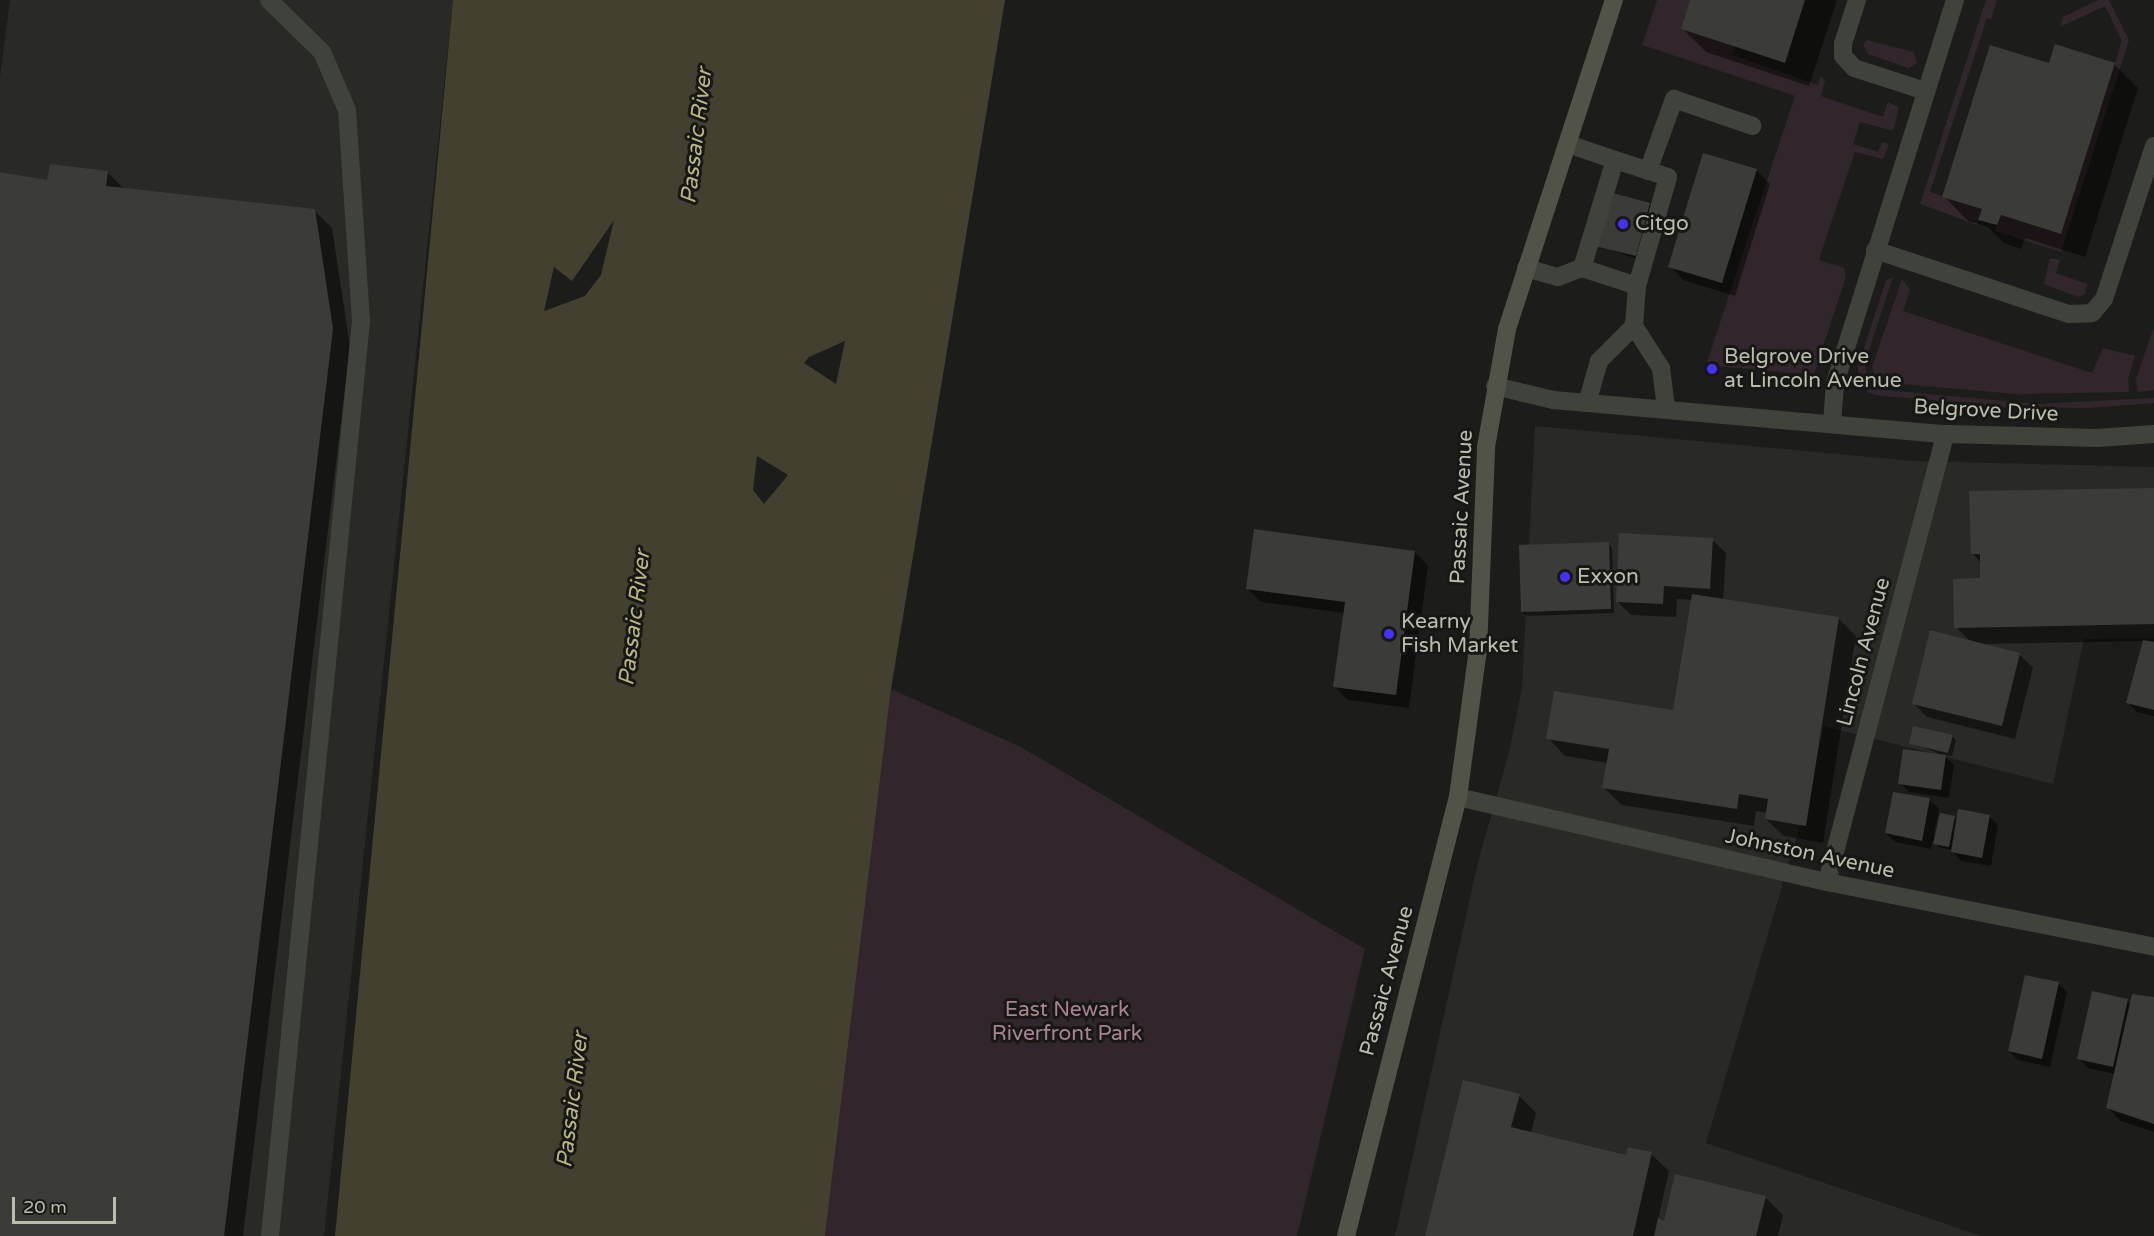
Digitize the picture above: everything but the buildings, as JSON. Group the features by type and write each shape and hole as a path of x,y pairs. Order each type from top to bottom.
{"main road":[{"name":"Passaic Avenue","path":"1346,1236 1458,797 1478,650 1486,447 1495,386 1507,329 1614,0"}],"street":[{"path":"269,0 322,52 347,110 361,321 270,1236"},
{"path":"1857,0 1843,44 1843,56 1854,68 1925,91"},
{"path":"1832,423 1834,383 1955,0"},
{"path":"1648,171 1674,99 1753,126"},
{"path":"1568,144 1668,177 1637,286 1634,326 1661,368 1666,408"},
{"path":"1875,249 2069,314 2092,313 2104,299 2146,200 2154,146"},
{"path":"1582,268 1615,160"},
{"path":"1526,268 1558,277 1582,268 1637,286"},
{"path":"1587,403 1599,361 1634,326"},
{"name":"Belgrove Drive","path":"1495,386 1553,400 1945,434 2097,438 2154,434"},
{"name":"Lincoln Avenue","path":"1827,882 1945,434"},
{"name":"Johnston Avenue","path":"1458,797 1827,882 2154,947"}],"shaded area":[{"path":"10,0 453,0 324,1236 0,1236 0,78"},
{"path":"1535,426 1914,461 2154,467 2154,638 2084,639 2053,784 1824,726 1807,802 1706,1143 1981,1236 1395,1236 1478,862 1509,753 1522,688"}],"green space":[{"path":"1657,0 1690,0 1681,29 1735,46 1732,55 1818,85 1821,75 1825,81 1821,96 1883,117 1888,102 1899,107 1893,131 1860,122 1853,144 1878,152 1882,142 1889,144 1883,159 1855,152 1828,232 1819,260 1844,268 1846,276 1814,375 1706,365 1795,96 1642,45"},
{"path":"1986,0 1997,0 1991,20 1987,18 1930,192 1982,209 1977,225 1920,204"},
{"path":"2098,0 2109,0 2129,40 2061,252 1995,231 2001,215 2061,234 2122,41 2105,6 2060,27 2063,17"},
{"path":"1867,40 1914,52 1917,63 1908,68 1868,54 1863,45"},
{"path":"2050,258 2060,260 2056,273 2087,284 2085,294 2078,297 2044,284"},
{"path":"1893,277 1865,362 1867,381 1859,381 1858,367 1886,280"},
{"path":"1902,279 1910,290 1903,311 1930,320 2092,373 2103,348 2135,356 2128,379 2129,392 2016,394 1877,382 1872,367"},
{"path":"2154,327 2154,390 2138,392 2136,379"},
{"path":"1873,389 2036,404 2154,398 2154,403 2086,408 2005,407 1875,395 1866,391"},
{"name":"East Newark Riverfront Park","path":"891,689 1021,747 1365,949 1297,1236 825,1236"}],"water":[{"name":"Passaic River","path":"453,0 1005,0 891,689 825,1236 335,1236"}],"pier":[{"path":"614,220 601,275 585,296 544,311 554,267 572,281"},
{"path":"845,341 836,384 804,363 809,357"},
{"path":"757,456 788,475 764,504 753,490"}],"place":[{"name":"Citgo","path":"1623,224"},
{"name":"Belgrove Drive at Lincoln Avenue","path":"1712,369"},
{"name":"Exxon","path":"1565,577"},
{"name":"Kearny Fish Market","path":"1389,634"}]}
